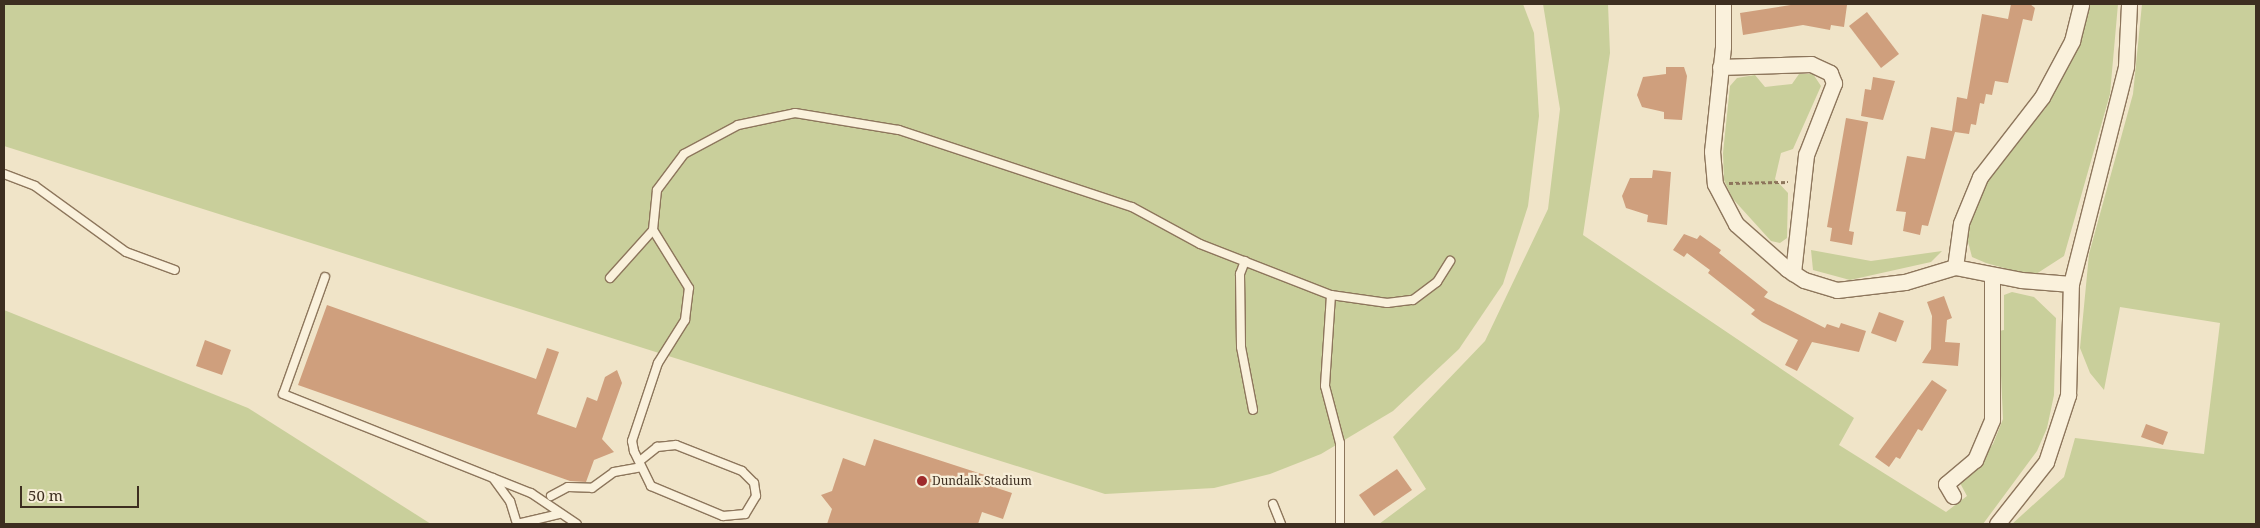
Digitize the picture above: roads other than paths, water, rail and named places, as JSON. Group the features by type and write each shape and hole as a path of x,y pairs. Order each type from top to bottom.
{"street":[{"path":"1723,4 1720,67 1712,151 1715,184 1736,224 1793,273 1825,289 1851,290 1905,282 1955,267 1992,276 2071,284"},
{"path":"1955,267 1961,222 1980,177 2042,97 2072,41 2081,4"},
{"path":"1997,524 2046,462 2068,395 2071,284 2126,66 2129,4"},
{"path":"1720,67 1811,64 1830,73 1834,83 1812,132 1801,183 1793,273"},
{"path":"1953,496 1946,484 1975,460 1992,420 1992,276"}],"lane":[{"path":"610,278 653,230 658,190 684,154 738,125 795,113 908,133 1132,207 1200,244 1331,296 1387,303 1413,300 1437,282 1450,261"},
{"path":"4,174 35,186 126,252 175,270"},
{"path":"551,496 568,487 592,488 614,472 641,463 661,445 676,445 742,471 754,483 756,496 745,514 723,516 658,491 647,482 641,463 632,441 658,363 685,320 689,288 653,230"},
{"path":"1244,262 1240,274 1241,347 1253,410"},
{"path":"325,277 283,394 531,493 559,514 577,524"},
{"path":"1331,296 1325,386 1340,443 1340,524"},
{"path":"493,478 510,501 517,524 559,514"},
{"path":"1273,504 1282,524"}],"place":[{"name":"Dundalk Stadium","path":"922,481"}]}
